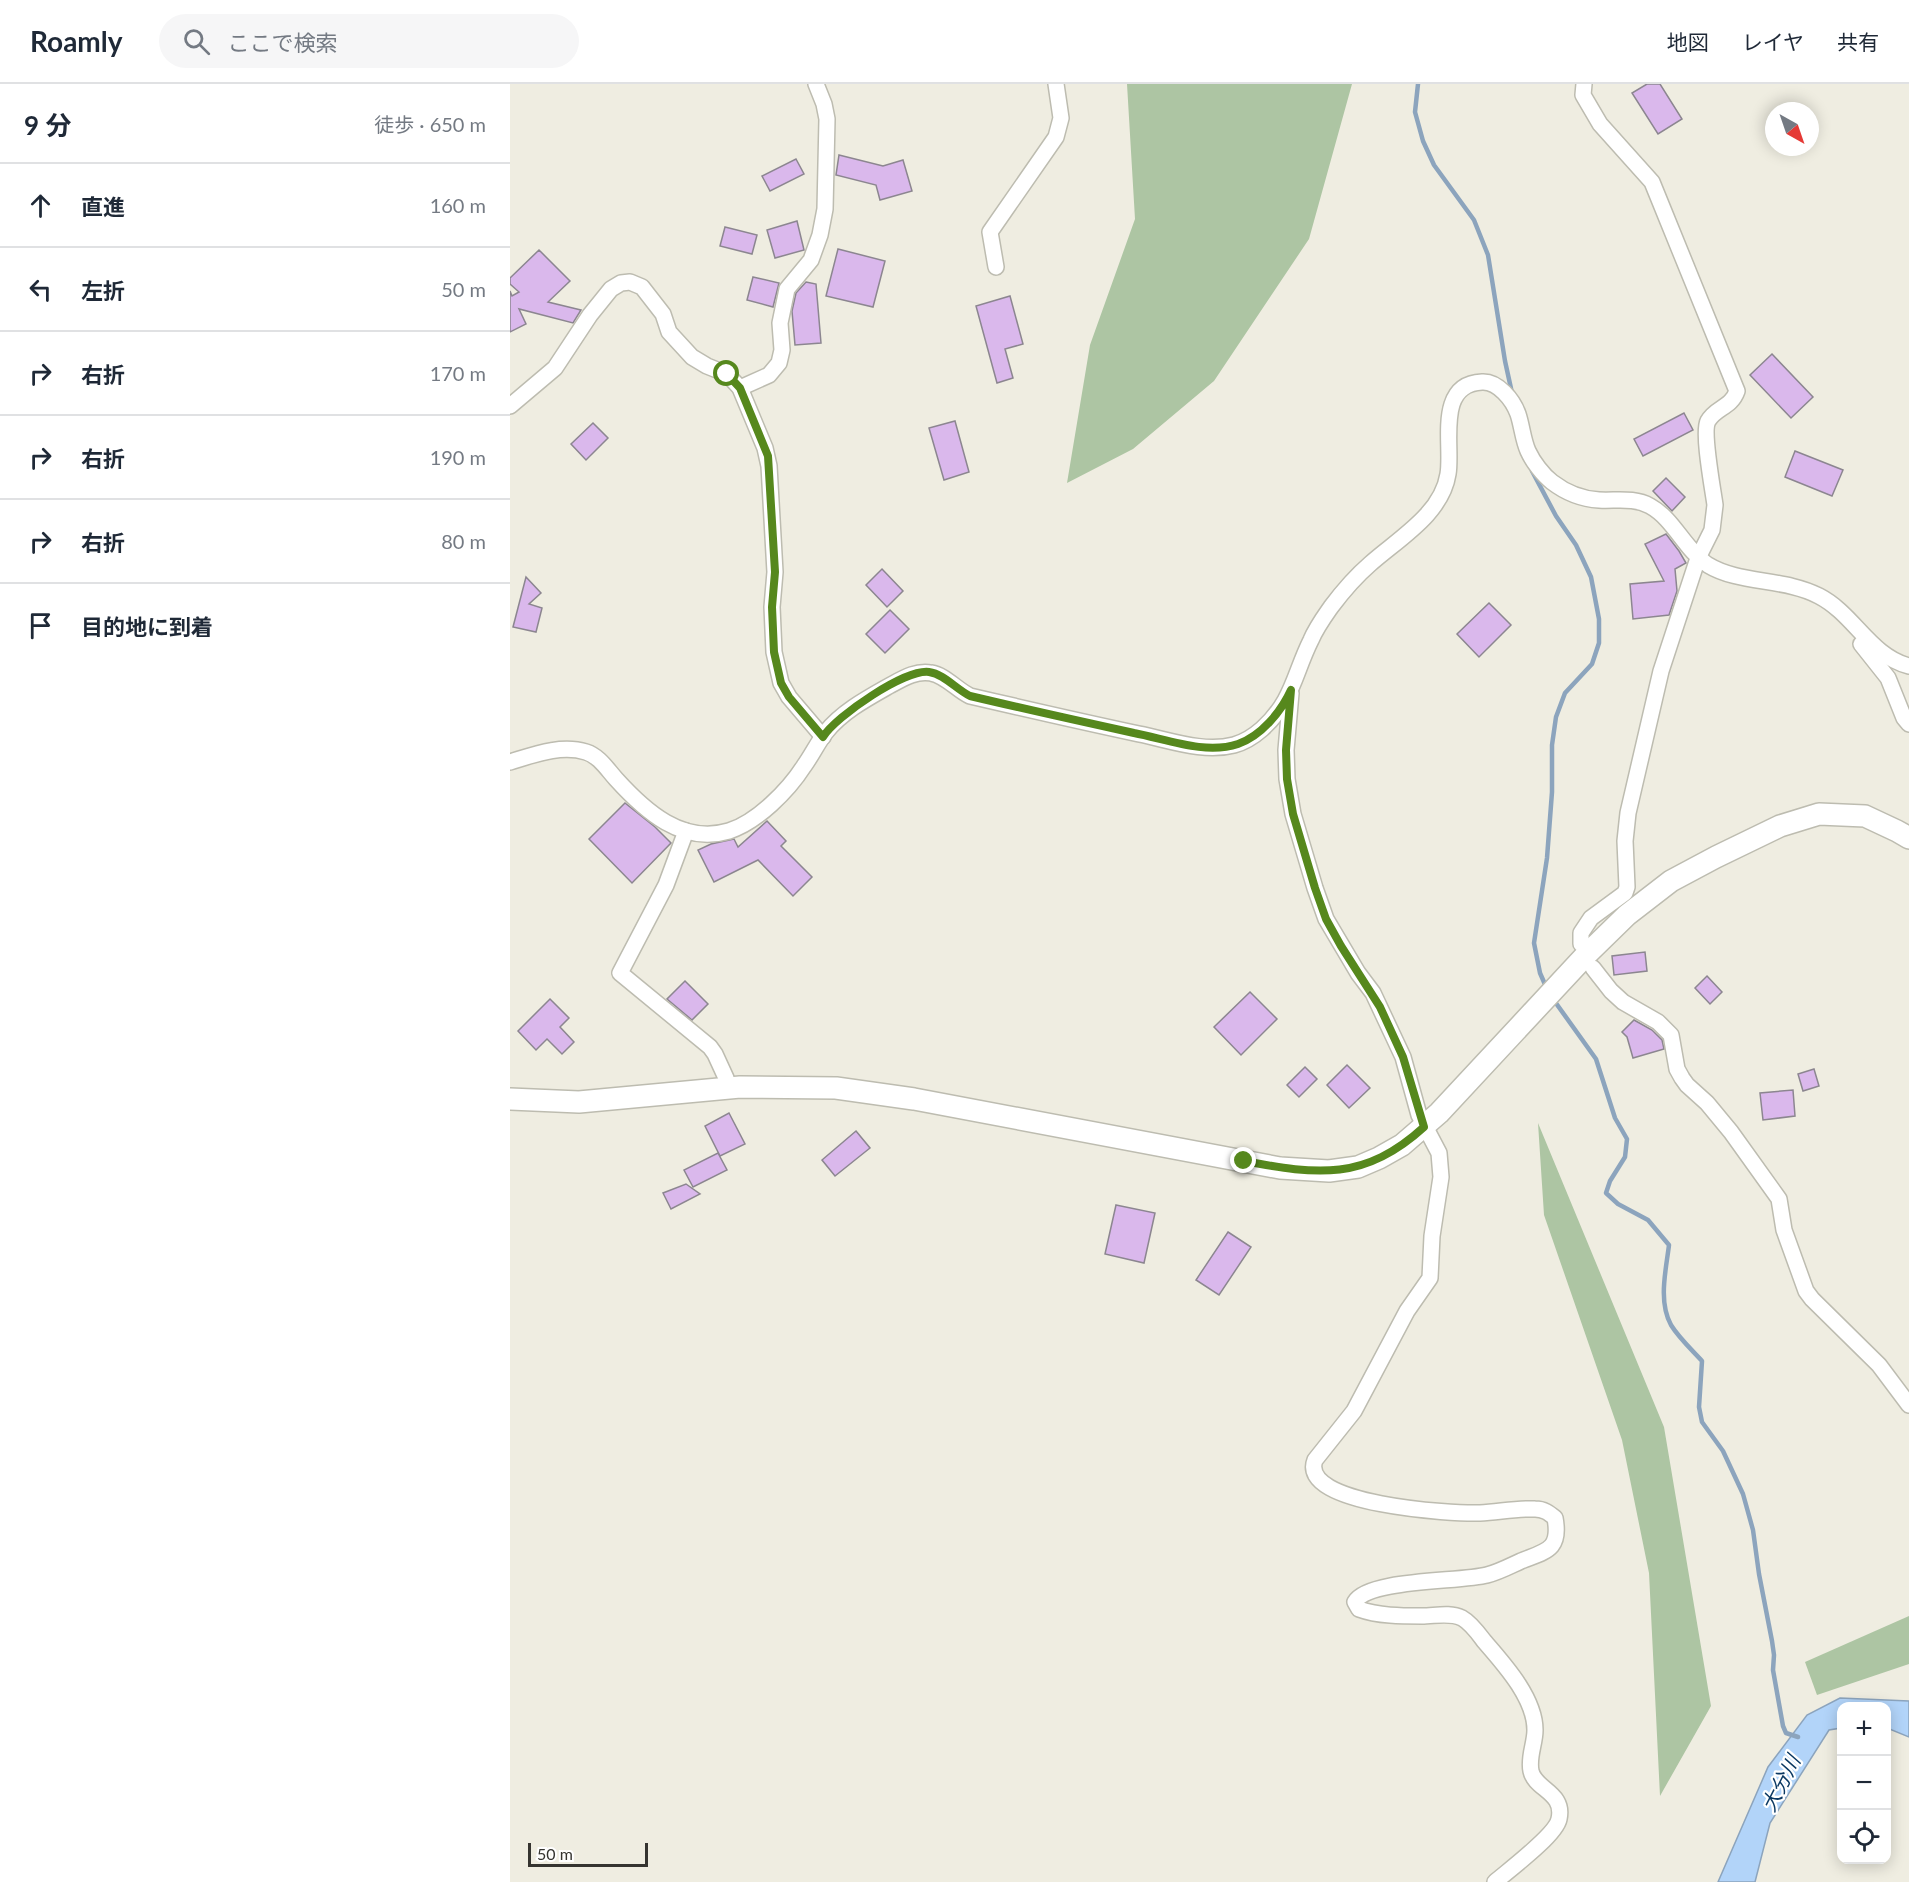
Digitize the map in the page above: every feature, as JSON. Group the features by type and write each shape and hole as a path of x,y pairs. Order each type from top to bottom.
{"street":[{"path":"740,388 769,375 779,363 782,350 780,323 787,289 811,260 820,235 825,210 827,119 816,84"},
{"path":"996,267 990,232 1056,137 1061,118 1056,84"},
{"path":"1584,84 1583,95 1600,124 1652,182 1737,391 1734,399 1714,414 1706,427 1715,505 1712,530 1698,558 1661,671 1628,813 1625,841 1627,887 1625,893 1591,918 1581,933 1587,956 1611,991 1623,1002 1658,1022 1671,1035 1677,1070 1682,1078 1731,1131 1779,1199 1784,1230 1806,1291 1879,1365 1909,1405"},
{"path":"510,406 555,368 590,315 611,289 621,283 630,282 642,286 663,314 669,332 692,357 727,374 740,388 765,448 769,466 775,572 772,607 773,641 781,683 789,697 823,737"},
{"path":"510,762 549,751 565,749 585,752 600,761 637,803 648,812 686,831 714,834 729,830 768,807 803,768 834,723 858,704 908,676 920,672 937,674 970,696 1037,713 1190,746 1216,747 1239,744 1258,732 1280,709 1291,690 1311,639 1340,594 1430,511 1443,494 1449,470 1449,412 1458,395 1471,385 1486,382 1500,388 1518,413 1529,453 1549,480 1582,497 1599,500 1629,500 1649,505 1663,517 1698,558 1708,565 1727,573 1801,588 1817,595 1845,615 1886,657 1909,666"},
{"path":"1858,630 1858,639 1888,678 1904,718 1909,724"},
{"path":"1291,690 1286,750 1287,779 1293,814 1315,888 1326,919 1380,1007 1431,1120 1442,1177 1432,1236 1430,1278 1407,1311 1354,1411 1316,1460 1313,1467 1315,1475 1327,1486 1347,1495 1385,1505 1414,1510 1480,1513 1538,1509 1548,1512 1555,1518 1556,1540 1550,1550 1486,1575 1419,1582 1367,1592 1359,1596 1355,1602 1359,1609 1366,1612 1411,1616 1449,1614 1464,1619 1518,1682 1530,1709 1535,1730 1530,1756 1531,1772 1535,1779 1554,1795 1559,1807 1559,1819 1553,1832 1495,1882"},
{"path":"510,1099 579,1102 740,1086 836,1088 914,1099 1280,1168 1314,1171 1348,1169 1373,1161 1402,1145 1431,1120 1627,915 1671,881 1780,826 1819,814 1865,816 1909,838"},
{"path":"686,831 666,885 620,973 710,1047 726,1078"}],"green space":[{"path":"1127,84 1352,84 1309,239 1214,381 1133,449 1067,483 1090,345 1135,219"},
{"path":"1538,1123 1664,1427 1711,1706 1660,1796 1649,1573 1622,1440 1544,1215"},
{"path":"1909,1616 1909,1664 1817,1695 1805,1662"}],"water":[{"name":"大分川","path":"1840,1698 1909,1701 1909,1737 1891,1730 1891,1702 1837,1702 1837,1729 1829,1730 1770,1823 1755,1882 1718,1882 1768,1767 1807,1715"}],"building":[{"path":"1647,84 1660,84 1682,119 1658,134 1632,93"},
{"path":"839,155 883,166 903,160 912,191 880,200 876,185 836,175"},
{"path":"796,159 804,174 770,191 762,176"},
{"path":"797,221 804,250 775,258 767,230"},
{"path":"725,227 757,235 752,254 720,246"},
{"path":"838,249 885,261 873,307 826,296"},
{"path":"539,250 570,281 548,302 581,310 573,323 519,309 526,324 510,332 510,291 512,296 519,292 510,284 510,278"},
{"path":"753,277 779,283 773,307 747,300"},
{"path":"806,282 816,284 821,343 795,345 792,311 796,293"},
{"path":"1010,296 1023,344 1005,349 1013,378 997,383 976,306"},
{"path":"1772,354 1813,397 1791,418 1750,375"},
{"path":"1684,413 1693,430 1643,456 1634,439"},
{"path":"955,421 969,472 944,480 929,428"},
{"path":"593,423 608,438 586,460 571,444"},
{"path":"1795,451 1843,470 1832,496 1785,477"},
{"path":"1666,478 1685,497 1672,511 1653,491"},
{"path":"1666,534 1686,563 1675,569 1677,591 1669,615 1633,619 1630,584 1664,581 1645,544"},
{"path":"882,569 903,591 887,607 866,585"},
{"path":"526,577 541,593 529,604 542,608 536,632 513,627"},
{"path":"1489,603 1511,625 1479,657 1457,634"},
{"path":"890,610 909,629 885,653 866,634"},
{"path":"625,803 671,843 632,883 589,839"},
{"path":"767,821 786,841 781,846 812,877 793,896 758,860 714,882 698,850 711,844 734,839 738,847"},
{"path":"1645,952 1647,971 1614,975 1612,956"},
{"path":"1707,976 1722,992 1710,1004 1695,988"},
{"path":"685,981 708,1004 692,1020 667,999"},
{"path":"1250,992 1277,1019 1241,1055 1214,1027"},
{"path":"550,999 569,1018 560,1027 574,1042 562,1054 547,1039 536,1050 518,1031"},
{"path":"1634,1020 1652,1030 1662,1040 1664,1049 1633,1058 1627,1037 1622,1032"},
{"path":"1347,1065 1370,1088 1349,1108 1327,1085"},
{"path":"1305,1067 1317,1079 1299,1097 1287,1085"},
{"path":"1814,1069 1819,1086 1803,1091 1798,1074"},
{"path":"1793,1090 1795,1116 1763,1120 1760,1093"},
{"path":"729,1113 745,1144 720,1156 705,1126"},
{"path":"856,1131 870,1148 835,1176 822,1160"},
{"path":"718,1153 727,1170 693,1187 684,1170"},
{"path":"686,1184 700,1194 671,1209 663,1193"},
{"path":"1116,1205 1155,1213 1144,1263 1105,1254"},
{"path":"1228,1232 1251,1247 1219,1295 1196,1280"}],"waterway":[{"path":"1418,84 1415,112 1423,141 1434,165 1474,220 1488,255 1512,393"},
{"path":"1532,471 1556,516 1576,545 1591,577 1599,619 1599,643 1592,664 1565,693 1556,717 1552,745 1552,792 1547,858 1534,943 1540,973 1547,989"},
{"path":"1553,999 1596,1059 1615,1118 1627,1139 1625,1157 1610,1181 1606,1193 1618,1204 1648,1220 1669,1245 1664,1285 1667,1316 1678,1335 1702,1361 1699,1407 1702,1422 1723,1451 1743,1494 1753,1530 1772,1641 1773,1670 1783,1726 1786,1733 1798,1737"}],"route":[{"path":"727,374 740,388 768,456 775,572 772,607 774,652 781,683 789,697 823,737 847,711 908,676 920,672 937,674 970,696 1190,746 1216,747 1239,744 1268,723 1280,709 1291,690 1286,750 1287,779 1293,814 1315,888 1326,919 1358,973 1373,993 1403,1057 1424,1127 1392,1152 1348,1169 1299,1170 1244,1161"}]}
